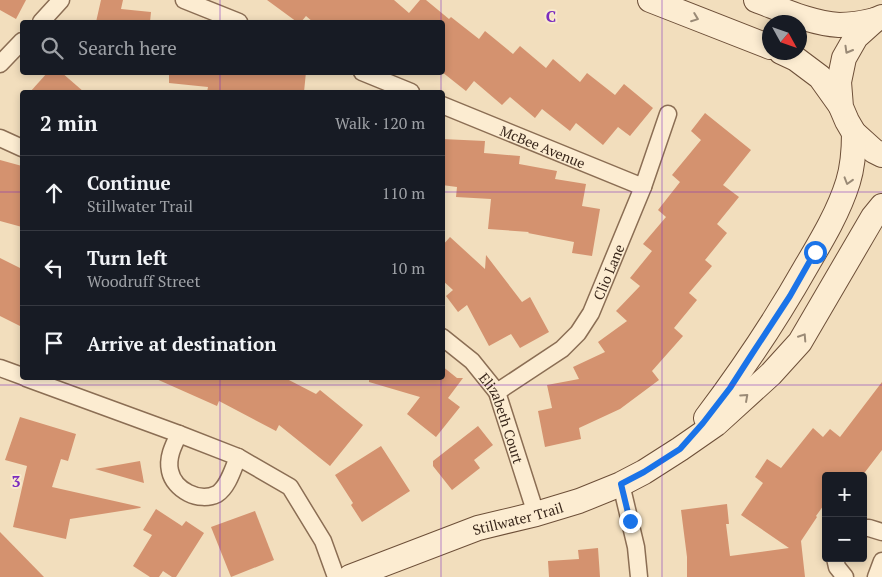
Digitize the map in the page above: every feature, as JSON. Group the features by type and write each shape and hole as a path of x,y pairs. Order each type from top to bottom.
{"street":[{"path":"43,20 61,0"},
{"path":"184,0 234,20"},
{"path":"650,0 762,44"},
{"path":"756,0 810,20 839,25 858,24 878,18"},
{"path":"841,107 839,82 844,58 856,37 878,18"},
{"path":"0,64 20,43"},
{"path":"797,60 820,77 841,107 854,133 874,151 882,155"},
{"path":"369,75 406,90"},
{"name":"McBee Avenue","path":"445,106 643,187"},
{"name":"Clio Lane","path":"497,392 562,349 578,333 591,313 643,187 668,114"},
{"name":"Stillwater Trail","path":"680,449 730,388 790,296 815,252 838,209 849,182 854,155 854,133"},
{"path":"0,138 20,147"},
{"name":"Stillwater Trail","path":"350,577 478,528 579,501 621,484 644,472 716,424 771,374 800,342 873,217 882,206"},
{"name":"Elizabeth Court","path":"445,339 472,361 497,392 536,514"},
{"path":"0,368 20,376"},
{"path":"32,380 238,457 290,487 323,541 336,577"},
{"path":"178,434 170,453 170,471 174,481 182,490 193,496 205,497 217,494 225,486 238,457"},
{"path":"621,484 636,547 639,577"},
{"path":"867,528 882,532"},
{"path":"876,577 882,561"},
{"path":"836,562 837,567 845,577"}],"building":[{"path":"0,0 26,0 16,19 0,10"},
{"path":"101,0 123,0 121,9 151,12 150,20 96,20"},
{"path":"267,0 394,0 409,13 420,0 426,0 449,19 451,17 479,39 485,31 513,54 520,46 546,68 553,59 580,82 587,73 615,95 624,84 653,108 630,136 618,127 603,145 576,123 570,131 542,109 535,118 510,97 502,105 474,81 466,91 445,74 445,20 311,20 306,16 303,20 294,20"},
{"path":"45,75 64,75 82,90 32,90"},
{"path":"169,75 306,75 304,90 207,90 208,87 169,83"},
{"path":"705,113 751,150 723,185 739,197 717,224 727,233 705,260 712,266 689,293 697,300 674,328 683,336 652,371 659,380 620,409 579,428 581,439 545,447 538,411 552,408 547,385 579,379 573,367 605,352 598,342 627,321 616,311 640,286 630,278 652,251 643,244 666,217 658,210 680,182 672,175 701,140 691,131"},
{"path":"445,139 485,141 484,153 520,156 519,164 557,171 555,179 586,184 582,206 600,209 592,256 572,253 574,242 529,232 488,229 491,199 456,197 457,187 445,185"},
{"path":"0,160 20,165 20,226 0,221"},
{"path":"450,237 485,269 486,255 522,302 530,297 549,332 520,348 511,334 489,346 467,305 458,312 446,296 453,290 445,283 445,243"},
{"path":"0,258 20,268 20,326 0,316"},
{"path":"445,368 457,378 463,378 448,398 460,407 436,437 407,414 420,397 369,382 369,380 445,380"},
{"path":"158,380 289,380 316,394 320,390 363,425 330,466 279,425 276,431 219,401 217,406"},
{"path":"882,382 882,450 865,472 822,472 822,508 801,541 805,577 687,577 687,557 681,510 727,504 729,524 726,524 730,556 789,548 741,515 763,483 755,477 767,459 781,468 813,428 823,437 830,429 840,437"},
{"path":"20,417 76,434 68,461 61,459 52,487 141,507 70,519 66,539 13,527 27,466 5,460"},
{"path":"478,426 493,445 474,460 480,468 452,490 433,466 433,461"},
{"path":"381,446 410,491 362,522 351,505 353,503 335,475"},
{"path":"140,461 144,483 95,469"},
{"path":"156,509 182,526 186,521 204,533 176,577 172,577 163,571 159,577 150,577 133,566 152,535 143,530"},
{"path":"255,511 274,560 231,577 211,527"},
{"path":"0,532 44,577 0,577"},
{"path":"598,548 600,577 549,577 548,561 579,559 578,550"}],"route":[{"path":"630,521 621,484 680,449 703,423 730,388 790,296 815,252"}]}
